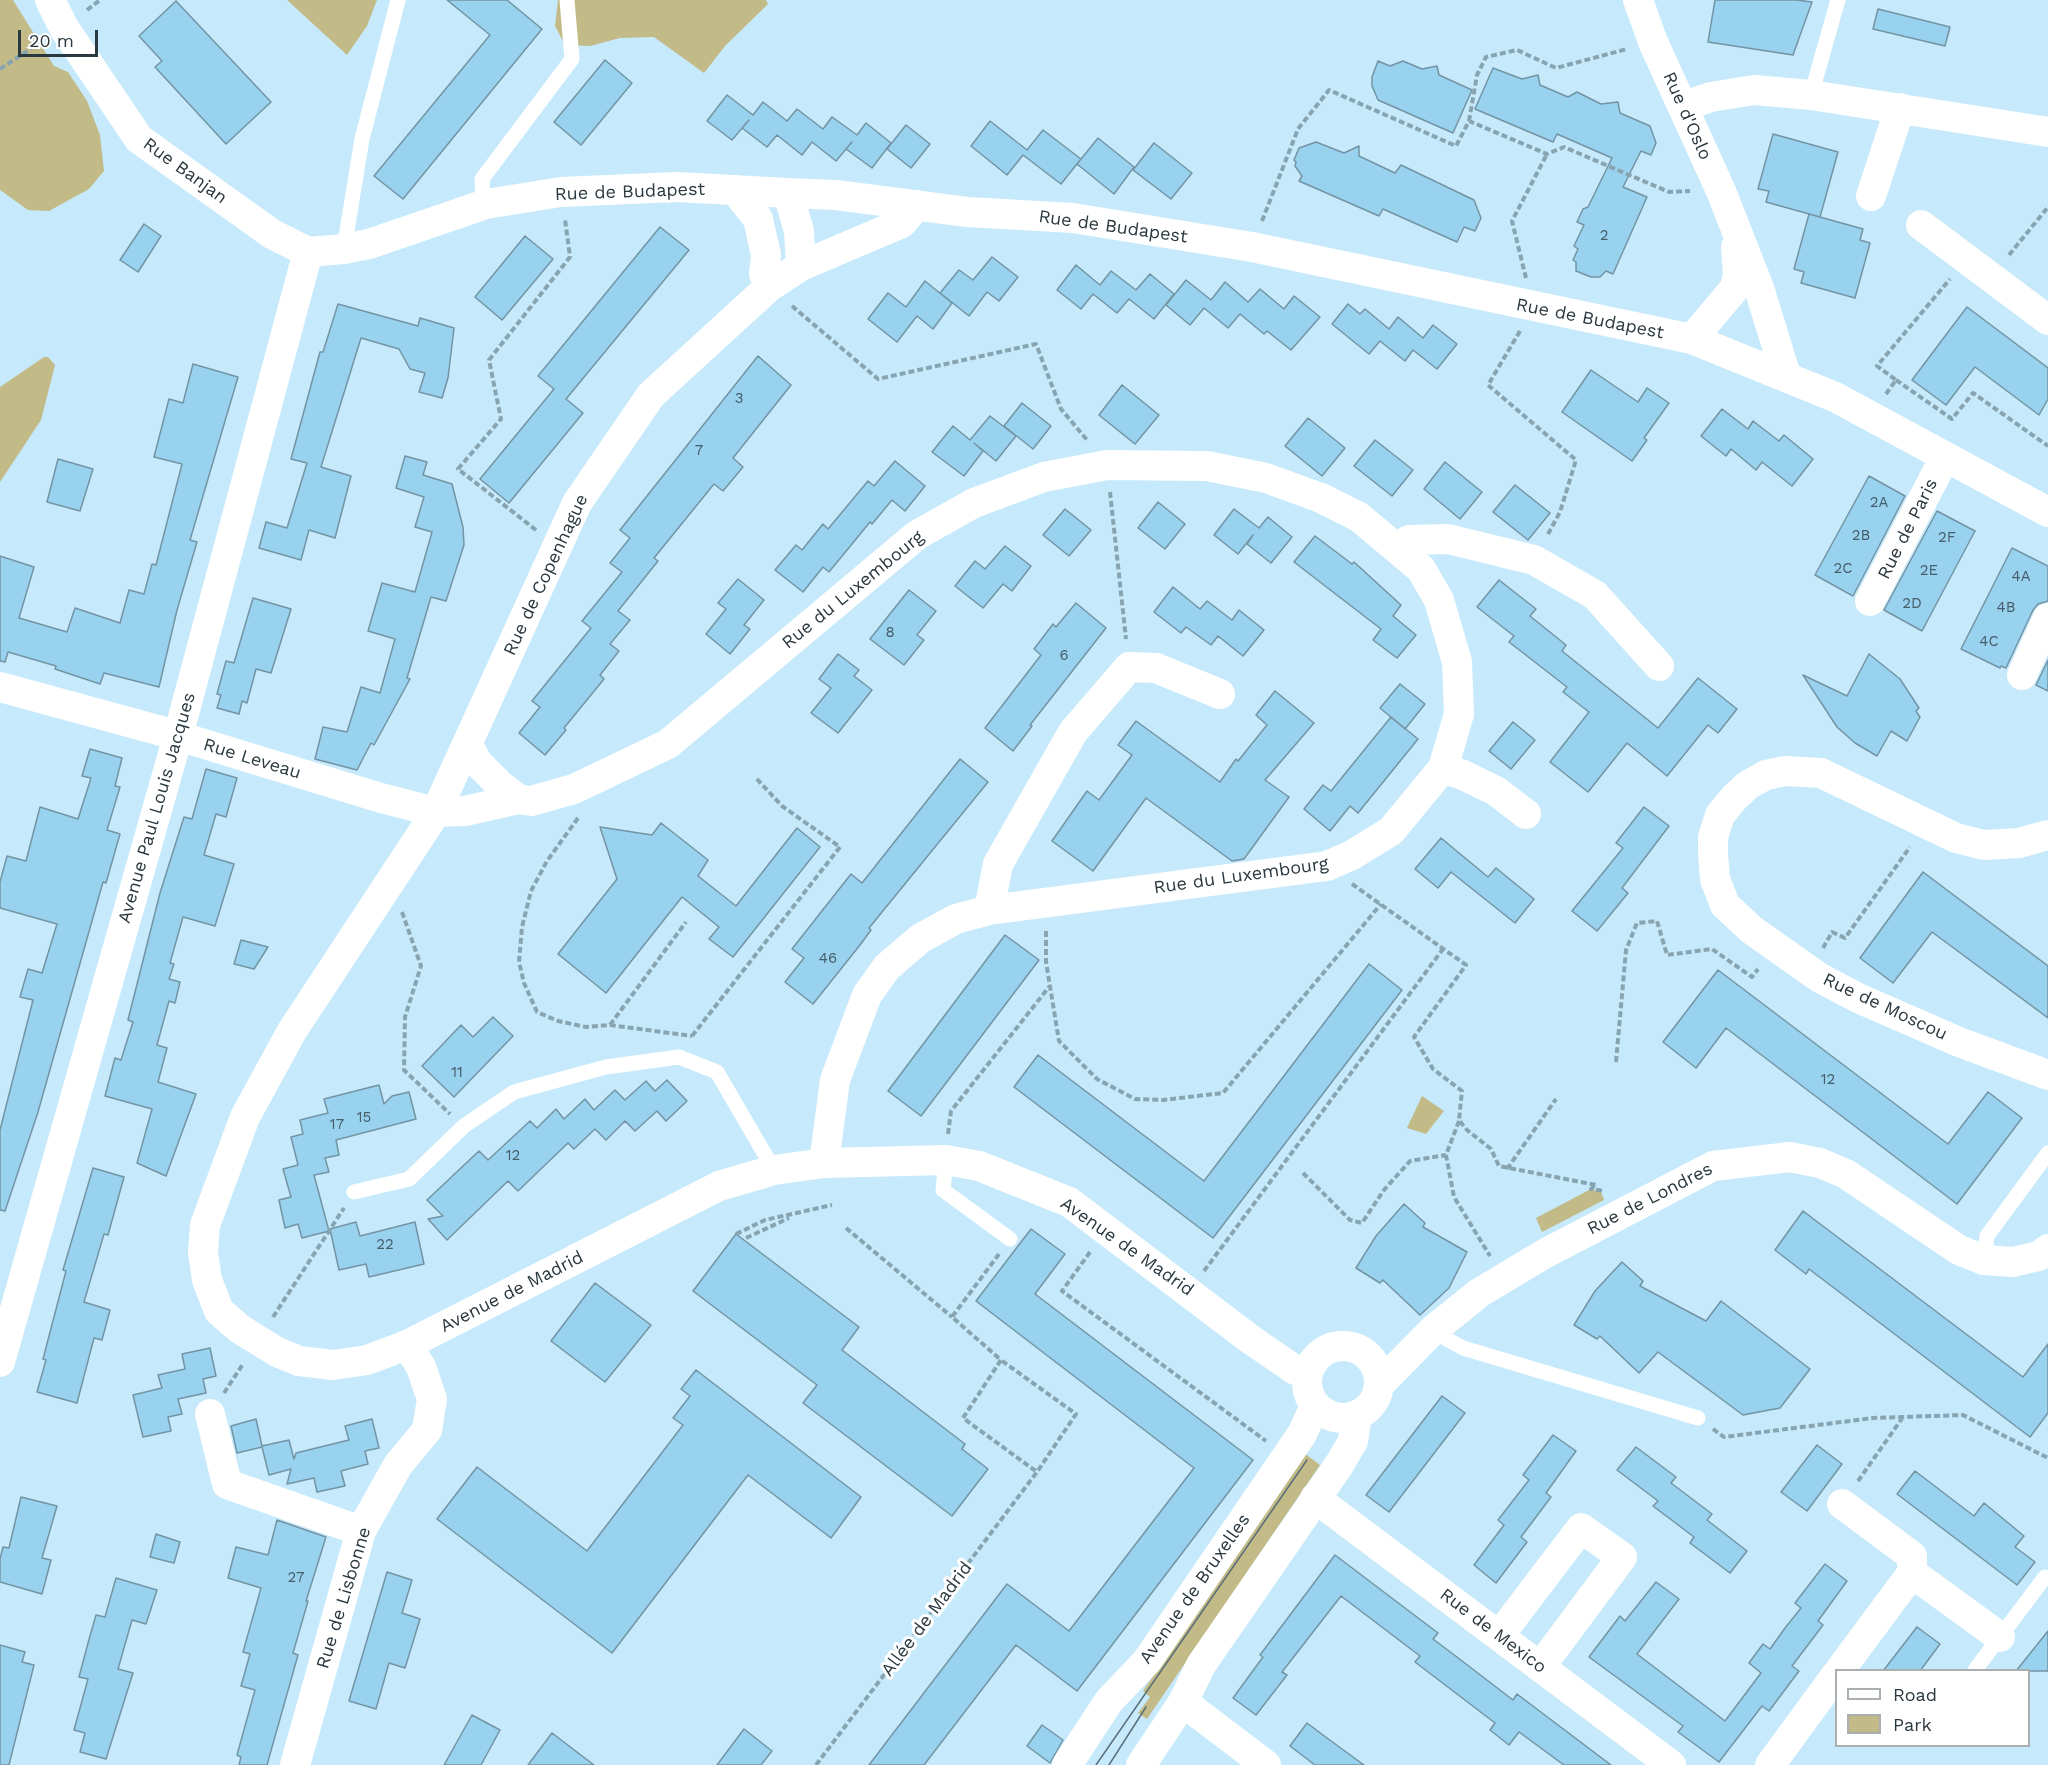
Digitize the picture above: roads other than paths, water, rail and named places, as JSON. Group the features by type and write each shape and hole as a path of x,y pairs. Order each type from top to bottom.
{"street":[{"name":"Rue Banjan","path":"50,0 64,28 140,139 272,234 308,252"},
{"name":"Rue d'Oslo","path":"1638,0 1653,42 1721,191 1735,232 1759,288 1786,376"},
{"path":"1684,106 1711,97 1754,90 1811,95 2048,132"},
{"path":"1871,196 1900,108"},
{"name":"Rue de Budapest","path":"308,252 369,244 483,205 561,192 677,187 788,193 967,212 1073,218 1252,247 1534,308 1692,339 1834,397"},
{"path":"735,190 758,219 766,255 764,274 769,287"},
{"path":"788,193 799,231 801,266"},
{"name":"Rue de Copenhague","path":"436,812 577,502 651,395 769,287 801,266 902,223 917,205"},
{"path":"1921,225 2048,320"},
{"name":"Rue d'Oslo","path":"1692,339 1735,288 1738,275 1735,232"},
{"name":"Avenue Paul Louis Jacques","path":"0,1362 178,736 308,252"},
{"name":"Rue de Paris","path":"1834,397 2048,512"},
{"name":"Rue de Paris","path":"1870,601 1945,457"},
{"name":"Rue du Luxembourg","path":"436,812 465,810 518,799 531,801 588,783 668,744 917,535 974,503 1044,477 1107,465 1207,466 1266,478 1322,498 1359,517 1421,568 1439,600 1457,663 1459,714 1443,768 1390,831 1352,855 1327,866 989,910 956,919 921,938 887,967 867,995 835,1080 824,1163"},
{"path":"1398,547 1409,540 1448,539 1534,560 1595,596 1659,666"},
{"path":"2022,675 2048,618"},
{"path":"989,910 998,864 1067,742 1128,667 1156,669 1220,694"},
{"name":"Rue Leveau","path":"0,687 178,736 381,798 436,812"},
{"path":"467,744 478,763 518,799"},
{"path":"1443,768 1464,775 1496,791 1526,814"},
{"name":"Rue de Moscou","path":"2048,835 2019,843 1984,845 1956,838 1821,773 1785,771 1766,775 1748,785 1720,814 1713,837 1716,879 1725,904 1752,930 1820,978 1959,1042 2048,1075"},
{"name":"Avenue de Madrid","path":"436,812 291,1031 245,1117 205,1225 203,1252 207,1280 219,1311 258,1341 299,1361 333,1365 367,1360 407,1345 719,1186 774,1170 824,1163 946,1160 979,1166 1069,1202 1294,1370 1308,1372"},
{"name":"Rue de Londres","path":"1380,1384 1432,1331 1479,1293 1611,1218 1713,1166 1790,1157 1820,1163 1846,1174 1959,1250 1984,1260 2013,1262 2039,1256 2048,1249"},
{"name":"Rue de Lisbonne","path":"295,1765 359,1538 398,1465 427,1430 432,1399 421,1366 407,1345"},
{"path":"1343,1345 1358,1348 1369,1356 1378,1371 1380,1384 1374,1402 1357,1416 1340,1419 1328,1416 1316,1406 1309,1395 1308,1372 1315,1358 1330,1348 1343,1345"},
{"name":"Avenue de Bruxelles","path":"1066,1765 1109,1701 1147,1660 1302,1434 1316,1406"},
{"path":"210,1414 227,1484 359,1538"},
{"path":"1141,1765 1183,1702 1201,1665 1353,1442 1357,1416"},
{"name":"Rue de Mexico","path":"1315,1498 1671,1765"},
{"path":"1841,1669 1912,1574 1912,1556 1842,1504"},
{"path":"1499,1636 1581,1528 1622,1557 1541,1666"},
{"path":"1912,1574 2000,1637"},
{"path":"1771,1765 1835,1676"},
{"path":"1183,1702 1266,1765"}],"lane":[{"path":"344,249 362,139 398,0"},
{"path":"483,205 482,179 572,59 567,0"},
{"path":"1811,95 1838,0"},
{"path":"354,1192 409,1179 464,1126 514,1092 606,1067 679,1057 717,1072 774,1170"},
{"path":"1984,1260 1988,1236 2048,1154"},
{"path":"946,1160 944,1190 1010,1239"},
{"path":"1432,1331 1463,1348 1698,1418"},
{"path":"1976,1669 2045,1577"}],"tram line":[{"path":"1096,1765 1307,1460"},
{"path":"1109,1765 1146,1707"}]}
